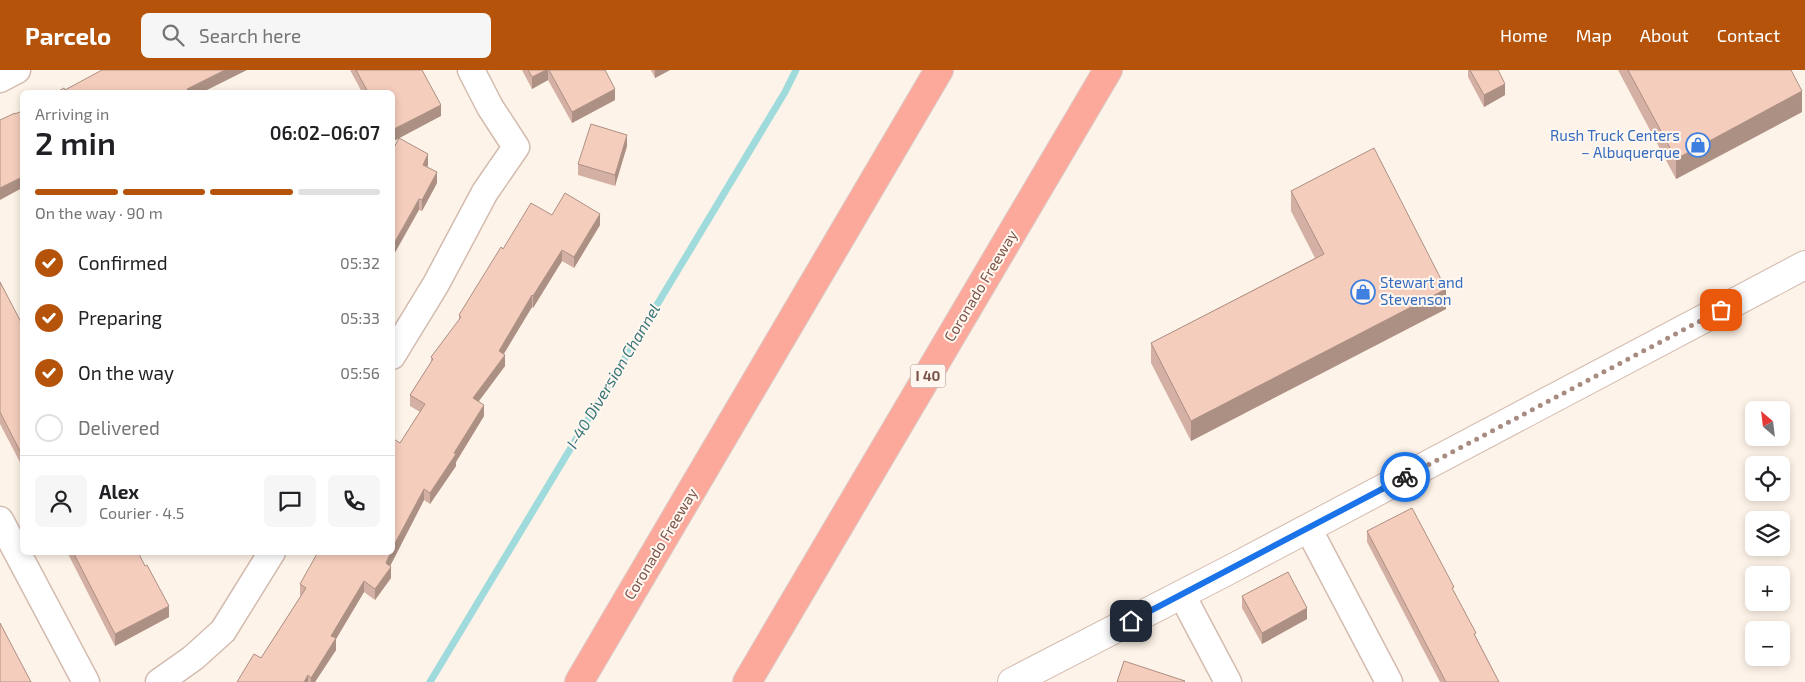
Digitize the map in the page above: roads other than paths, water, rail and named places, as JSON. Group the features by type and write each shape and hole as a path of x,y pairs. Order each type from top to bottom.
{"highway":[{"name":"Coronado Freeway","path":"579,682 939,70"},
{"name":"Coronado Freeway","path":"747,682 1108,70"}],"street":[{"path":"0,79 17,70"},
{"path":"395,351 436,284 485,192 516,146 490,107 471,70"},
{"path":"1012,682 1805,265"},
{"path":"0,520 86,682"},
{"path":"1308,528 1389,682"},
{"path":"160,682 193,658 223,631 270,555"},
{"path":"1182,594 1228,682"}],"waterway":[{"name":"I-40 Diversion Channel","path":"430,682 785,92 796,70"}],"place":[{"name":"Rush Truck Centers – Albuquerque","path":"1698,145"},
{"name":"Stewart and Stevenson","path":"1363,292"}]}
